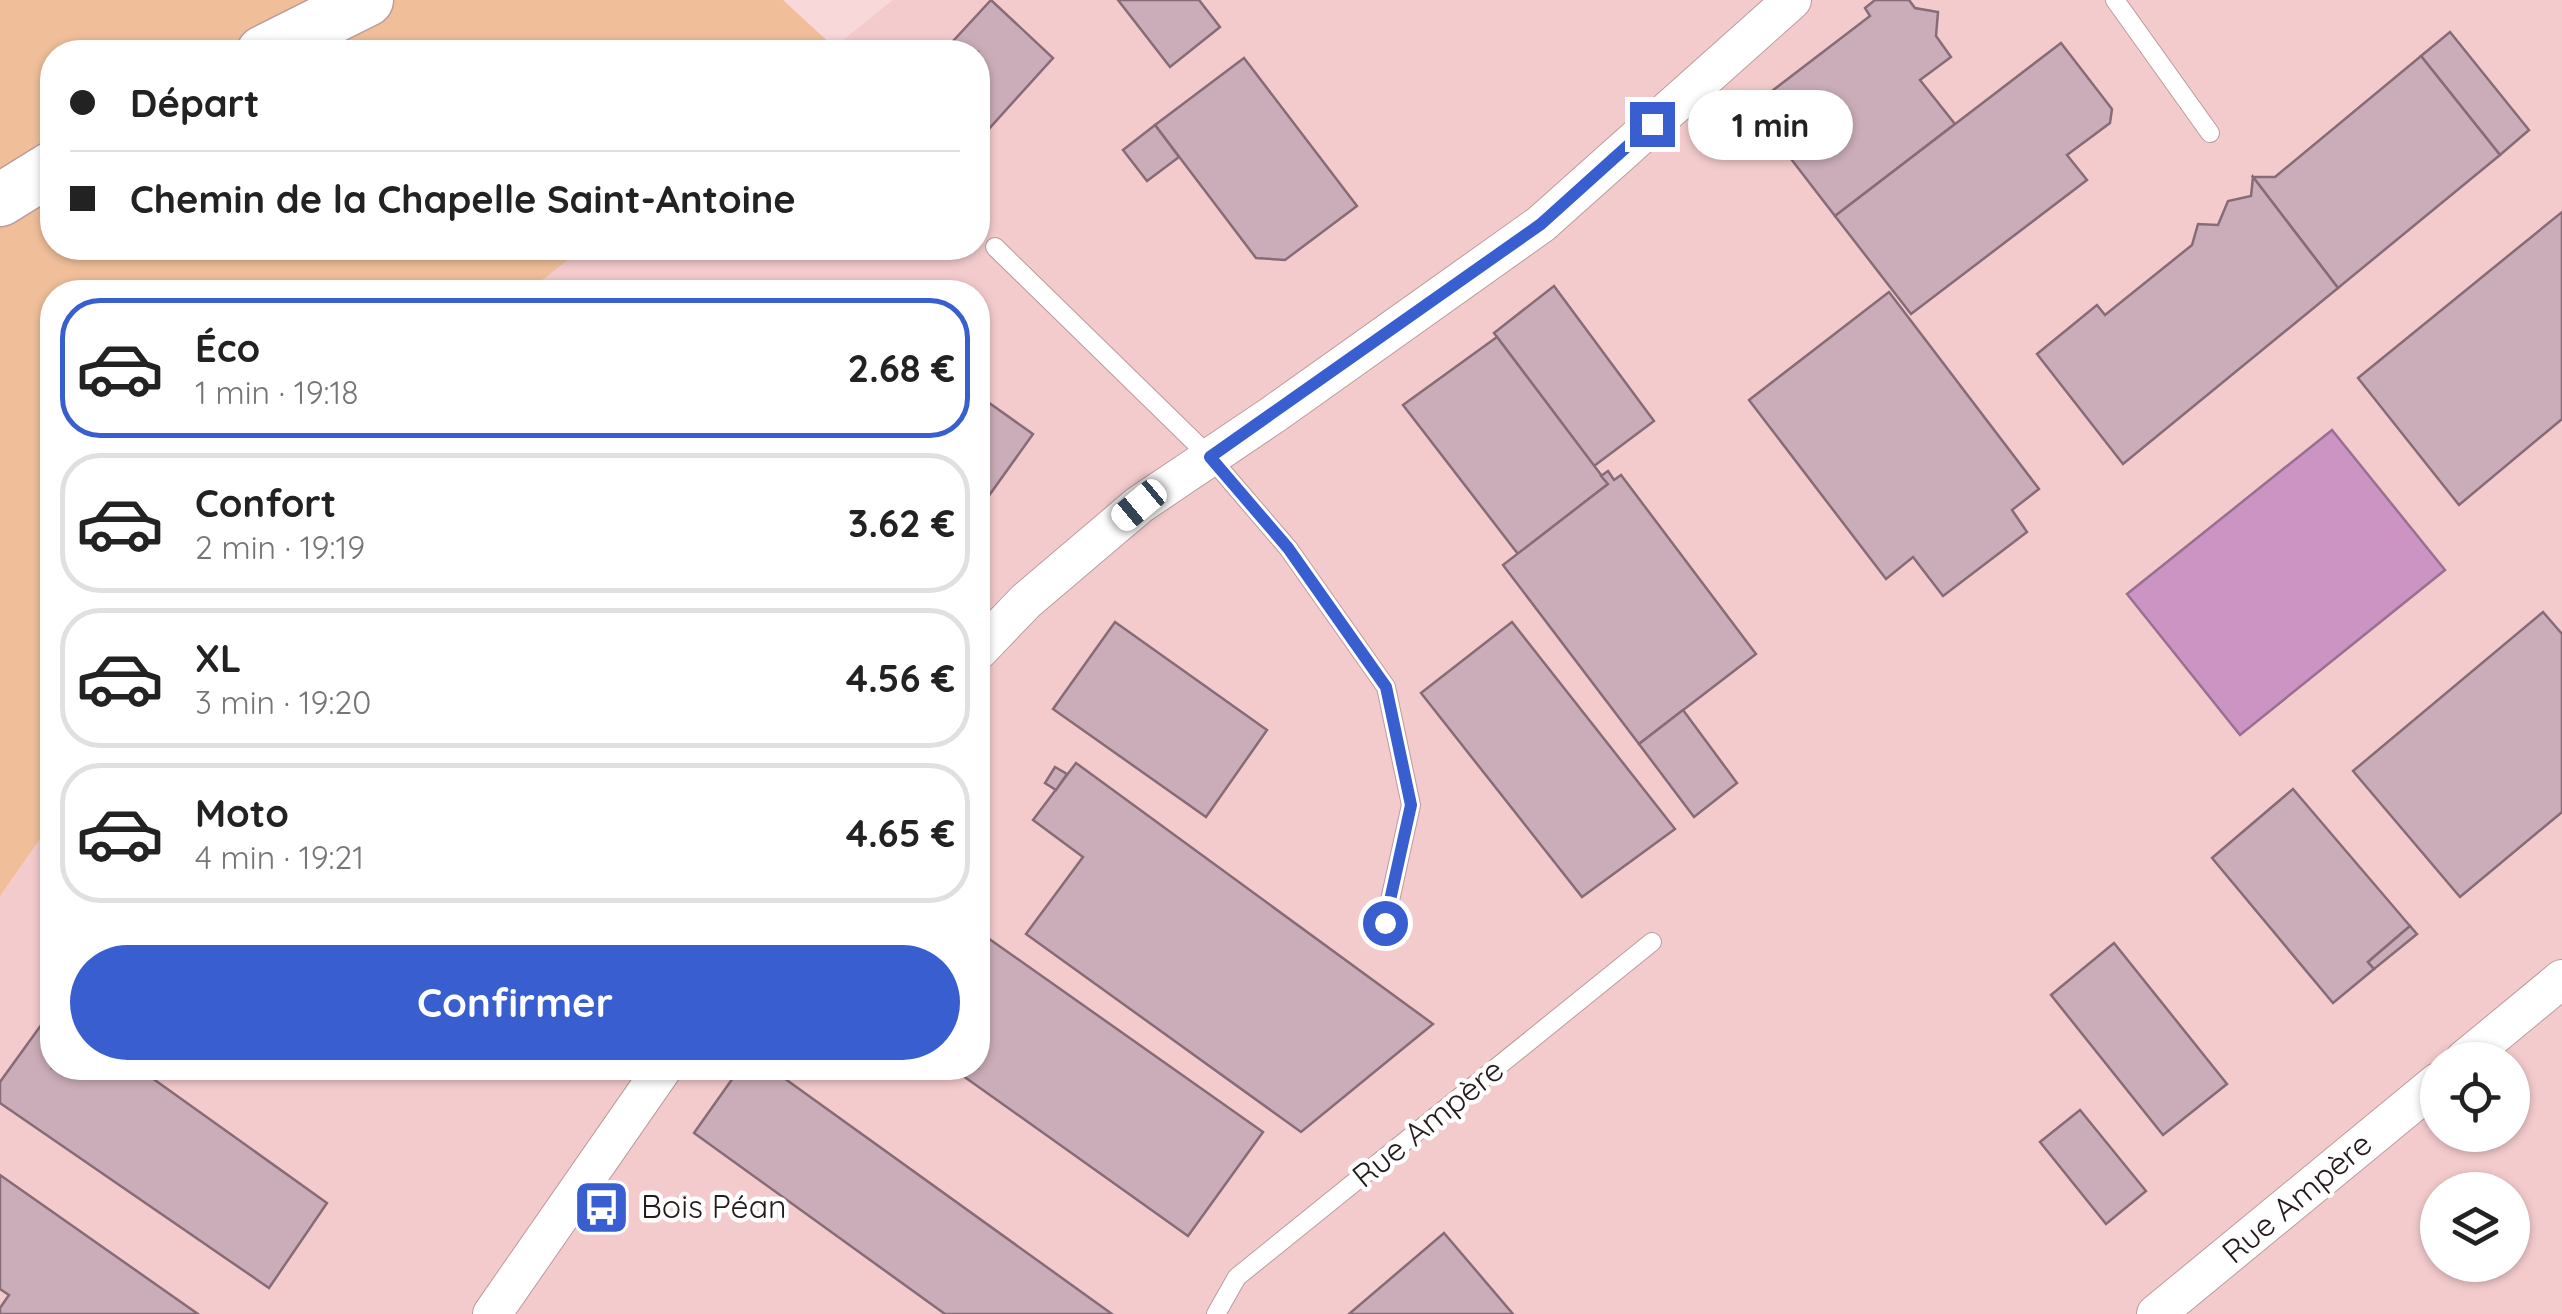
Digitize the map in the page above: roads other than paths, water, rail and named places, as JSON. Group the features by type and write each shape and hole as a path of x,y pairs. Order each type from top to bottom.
{"main road":[{"path":"287,40 367,0"},
{"path":"0,200 40,175"}],"street":[{"path":"990,639 1026,602 1139,505 1541,224 1792,0"},
{"path":"2486,1042 2562,979"},
{"path":"492,1314 655,1080"},
{"name":"Rue Ampère","path":"2156,1314 2420,1097"}],"lane":[{"path":"2115,0 2210,133"},
{"path":"995,247 1210,457 1288,548 1386,687 1411,805 1385,923"},
{"name":"Rue Ampère","path":"1216,1314 1238,1277 1652,942"}],"place":[{"name":"Bois Péan","path":"602,1207"}]}
